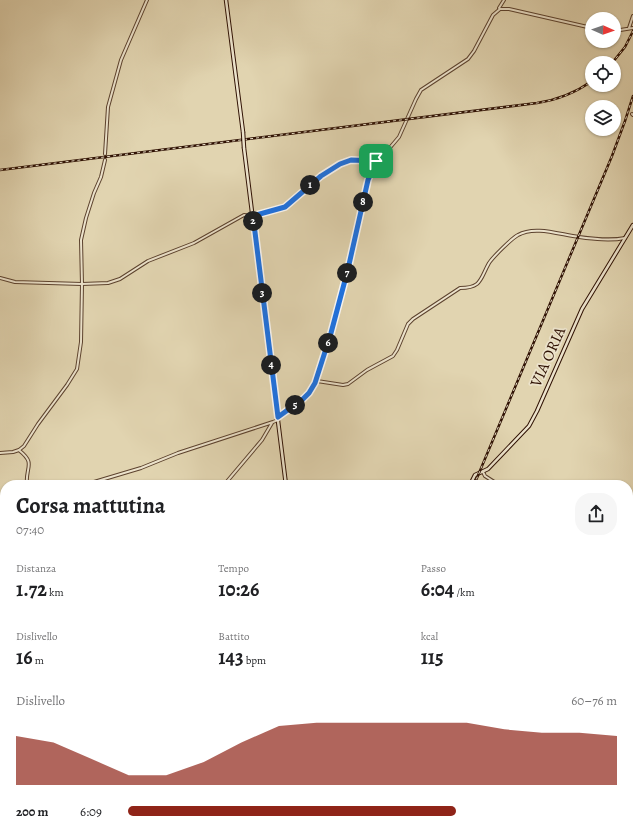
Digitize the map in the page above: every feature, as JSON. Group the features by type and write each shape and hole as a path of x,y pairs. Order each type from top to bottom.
{"main road":[{"path":"226,0 285,480"},
{"name":"VIA ORIA","path":"472,480 475,475 483,472 498,459 529,426 582,310 633,224"}],"street":[{"path":"105,154 108,107 121,60 147,0"},
{"path":"228,480 262,440 273,422 303,399 315,383 331,333 348,269 368,180 376,161 387,152 399,137 414,101 421,90 468,59 493,15 504,0"},
{"path":"498,10 503,8 509,9 585,26"},
{"path":"628,28 633,16"},
{"path":"621,30 633,28"},
{"path":"0,453 20,450 77,369 80,342 82,284 81,240 86,218 101,177 105,160"},
{"path":"0,278 15,282 82,284 108,283 120,279 148,261 194,243 244,215 253,216 285,207 319,177 345,162 351,160 376,161"},
{"path":"315,383 348,384 366,370 392,356 397,350 408,324 413,319 460,288 475,286 482,279 490,262 518,235 527,232 542,231 616,240 625,238"},
{"path":"101,480 141,468 178,453 273,422"},
{"path":"20,450 28,458 30,463 26,476 26,480"},
{"path":"483,472 485,476 491,480"}],"railway":[{"path":"618,56 625,47 633,31"},
{"path":"0,170 537,103 566,95 585,85"},
{"path":"476,480 612,156 633,96"}],"route":[{"path":"351,160 376,161 372,167 368,180 348,269 331,333 315,383 303,399 278,417 253,216 285,207 319,177 340,164 351,160"}]}
